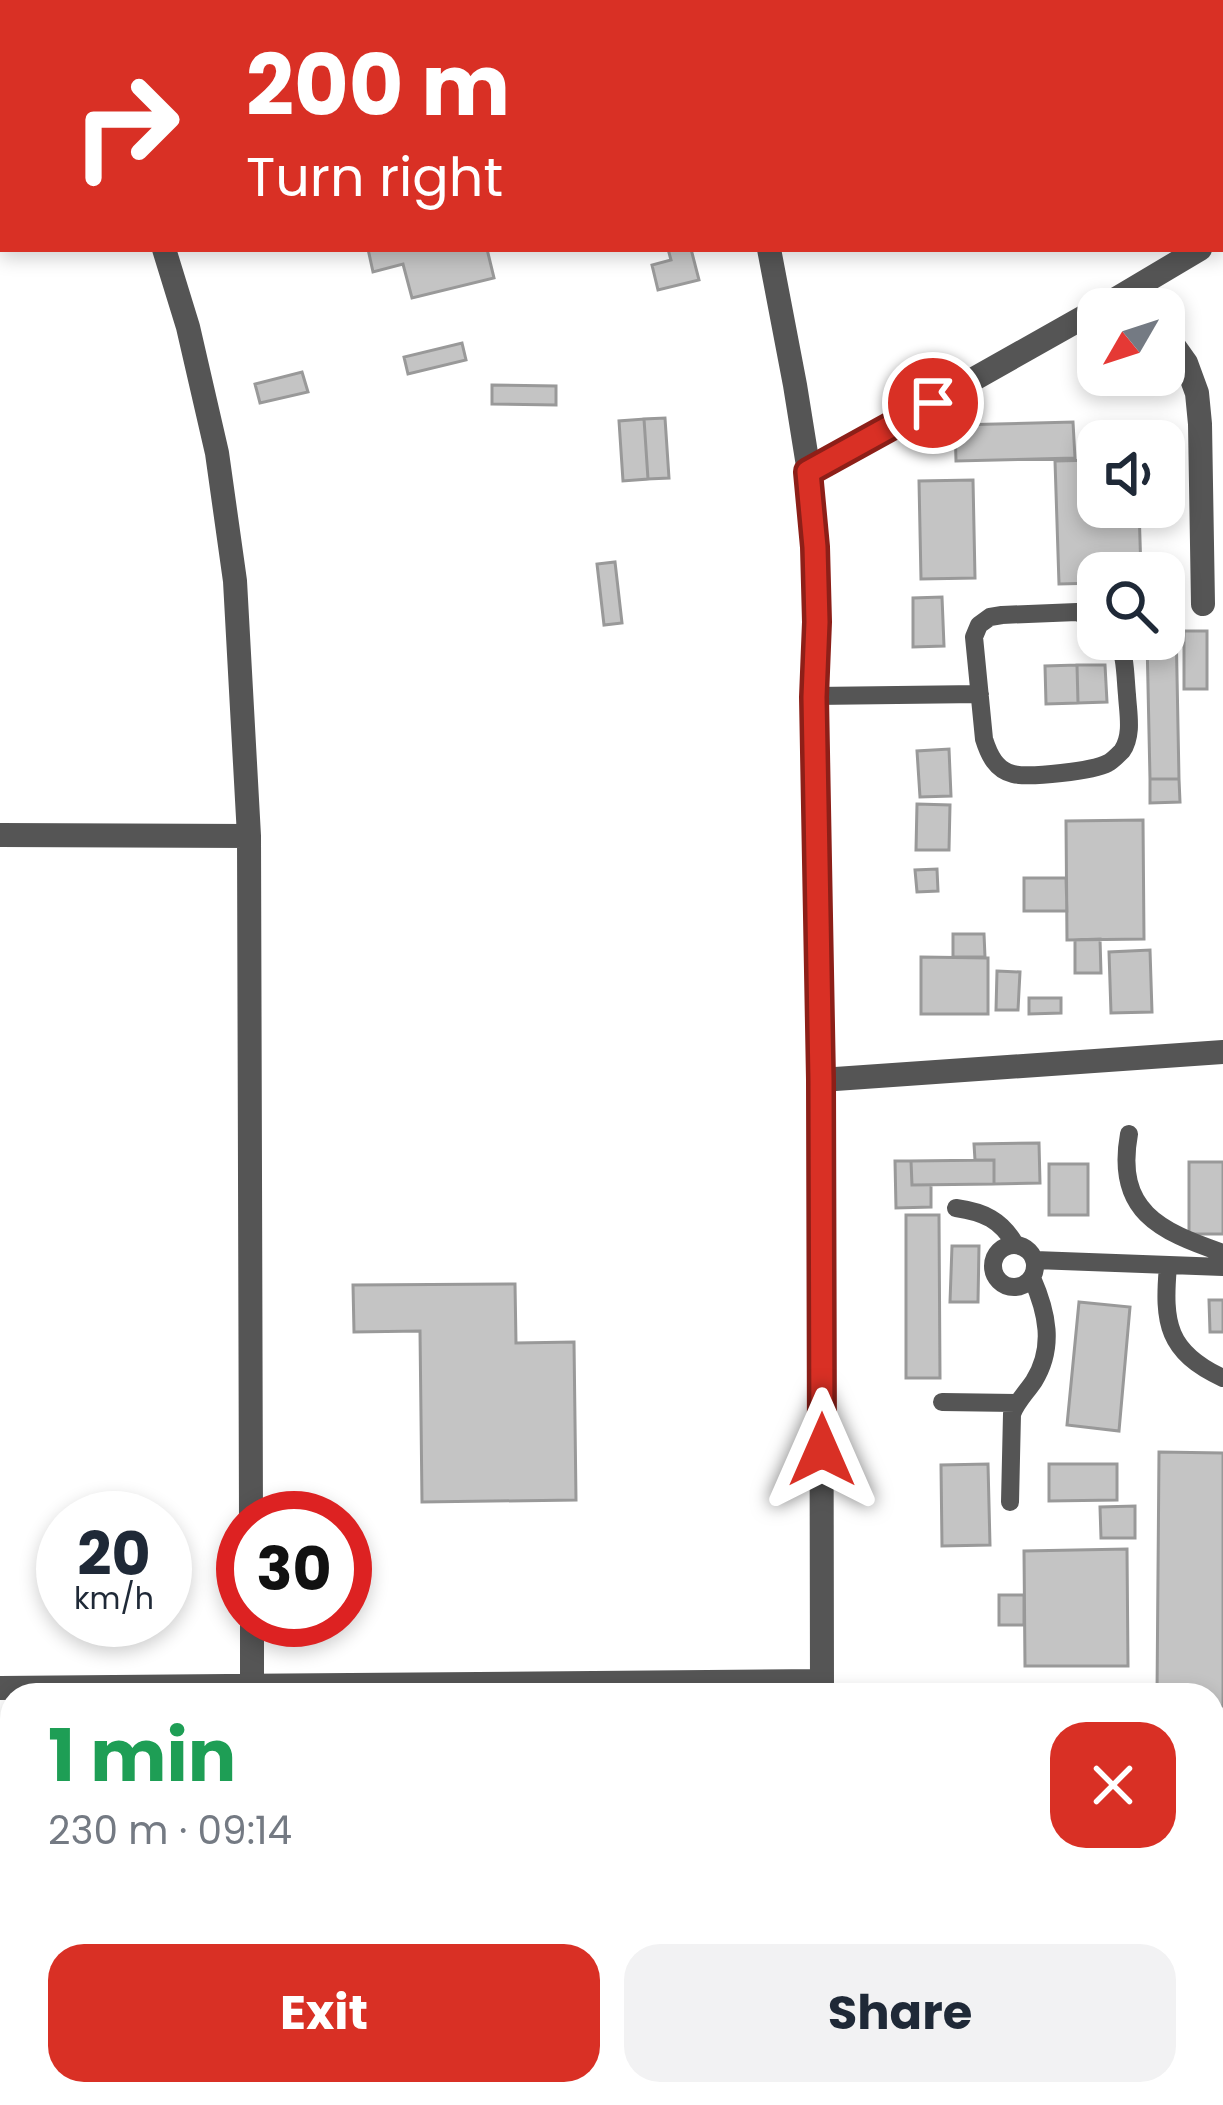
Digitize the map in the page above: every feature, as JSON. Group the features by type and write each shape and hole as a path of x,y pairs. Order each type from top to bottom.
{"street":[{"path":"165,252 217,452 235,581 249,836 251,1491"},
{"path":"770,252 808,472 816,584 823,1683"},
{"path":"1141,288 1195,252"},
{"path":"808,472 1077,326"},
{"path":"1185,362 1197,393 1200,424 1203,604"},
{"path":"0,835 249,836"},
{"path":"821,1080 1223,1052"},
{"path":"252,1647 252,1683"}],"lane":[{"path":"1077,612 989,617 980,625 974,637 984,739 999,767 1029,775 1109,763 1128,740 1125,660"},
{"path":"814,697 980,694"},
{"path":"1129,1134 1124,1158 1127,1183 1138,1205 1154,1223 1176,1236 1223,1253"},
{"path":"956,1208 979,1211 996,1220 1015,1244 1031,1252 1043,1305 1047,1343 1038,1375 1016,1403 1011,1426 1010,1502"},
{"path":"1015,1244 999,1251 994,1259 995,1276 1001,1283 1018,1287 1034,1269 1223,1267"},
{"path":"1168,1266 1165,1305 1170,1328 1200,1366 1223,1378"},
{"path":"942,1402 1016,1403"}],"building":[{"path":"369,252 488,252 494,278 412,298 403,264 373,272"},
{"path":"669,252 692,252 699,280 658,290 652,265 671,260"},
{"path":"462,343 466,360 408,374 404,357"},
{"path":"302,372 308,392 260,403 255,384"},
{"path":"492,385 556,386 556,405 492,404"},
{"path":"665,418 669,478 648,479 644,419"},
{"path":"644,419 648,479 623,481 619,421"},
{"path":"1073,422 1075,458 956,461 955,425"},
{"path":"1077,460 1077,528 1140,528 1140,552 1077,552 1077,584 1059,584 1055,461"},
{"path":"973,480 975,578 921,579 919,481"},
{"path":"615,562 622,623 604,625 597,564"},
{"path":"942,597 944,646 913,647 913,598"},
{"path":"1185,631 1207,631 1207,689 1184,689"},
{"path":"1147,660 1177,660 1179,779 1150,779"},
{"path":"1077,665 1078,703 1046,704 1045,666"},
{"path":"1077,665 1105,665 1107,702 1078,703"},
{"path":"949,749 951,796 920,797 917,751"},
{"path":"1150,779 1179,779 1180,802 1150,803"},
{"path":"917,804 950,805 949,850 916,850"},
{"path":"1143,820 1144,939 1067,940 1066,821"},
{"path":"937,869 938,891 917,892 915,870"},
{"path":"1024,878 1066,878 1067,911 1024,911"},
{"path":"953,934 984,934 985,957 953,957"},
{"path":"1100,939 1101,973 1075,973 1075,940"},
{"path":"1150,950 1152,1012 1111,1013 1109,952"},
{"path":"921,957 988,958 988,1014 921,1014"},
{"path":"997,971 1020,972 1018,1010 996,1010"},
{"path":"1029,998 1061,998 1061,1013 1029,1014"},
{"path":"1039,1143 1040,1183 994,1184 994,1160 975,1160 974,1144"},
{"path":"994,1160 994,1184 912,1185 911,1161"},
{"path":"895,1161 911,1161 912,1185 931,1185 931,1207 896,1208"},
{"path":"1189,1162 1223,1162 1223,1234 1189,1234"},
{"path":"1049,1164 1088,1164 1088,1215 1049,1215"},
{"path":"906,1215 939,1215 940,1378 906,1378"},
{"path":"952,1246 979,1246 978,1302 950,1302"},
{"path":"515,1284 516,1343 574,1342 576,1500 422,1502 420,1331 354,1332 353,1285"},
{"path":"1209,1300 1223,1300 1223,1332 1210,1332"},
{"path":"1079,1302 1130,1307 1119,1431 1067,1425"},
{"path":"1159,1452 1223,1453 1223,1683 1157,1683"},
{"path":"988,1464 990,1545 942,1546 941,1465"},
{"path":"1049,1464 1117,1464 1117,1500 1049,1501"},
{"path":"1135,1506 1135,1538 1101,1538 1100,1507"},
{"path":"1127,1549 1128,1666 1025,1666 1024,1551"},
{"path":"999,1595 1024,1595 1024,1625 999,1625"}],"route":[{"path":"822,1450 817,622 808,472 933,403"}]}
